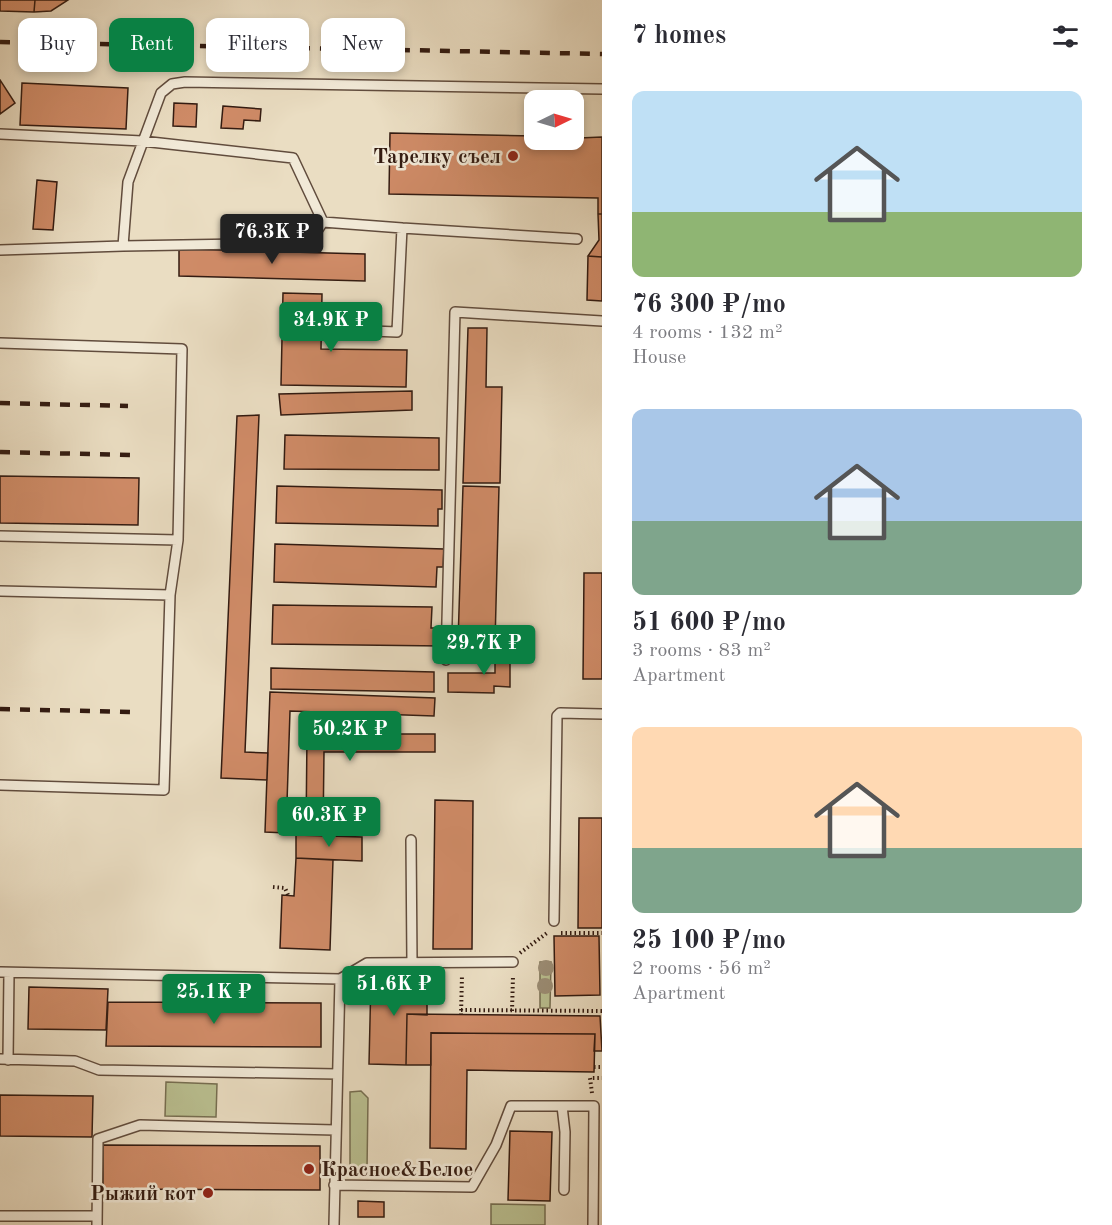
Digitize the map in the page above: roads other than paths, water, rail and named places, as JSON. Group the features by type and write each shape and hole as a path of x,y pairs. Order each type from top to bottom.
{"lane":[{"path":"123,246 128,182 161,93 172,84 185,82 602,89"},
{"path":"0,134 142,141 293,158 323,222"},
{"path":"323,222 576,238"},
{"path":"0,250 309,243 323,222"},
{"path":"347,330 397,332 402,228"},
{"path":"446,660 455,312 602,321"},
{"path":"0,343 182,349 178,540 170,595 164,790 0,785"},
{"path":"0,536 178,540"},
{"path":"0,591 170,595"},
{"path":"554,921 557,716 560,713 602,714"},
{"path":"411,840 412,963"},
{"path":"337,1074 99,1070 75,1061 4,1060 4,972 340,979 367,963 513,962"},
{"path":"334,1225 340,979"},
{"path":"334,1185 472,1187 496,1145 511,1106 594,1106 593,1225"},
{"path":"562,1106 564,1190"},
{"path":"0,1216 97,1221 98,1140 140,1125 335,1130"}],"railway":[{"path":"0,42 602,54"},
{"path":"0,403 128,406"},
{"path":"0,452 130,455"},
{"path":"0,709 133,712"}],"place":[{"name":"Тарелку съел","path":"513,156"},
{"name":"Красное&Белое","path":"309,1169"},
{"name":"Рыжий кот","path":"208,1193"}]}
